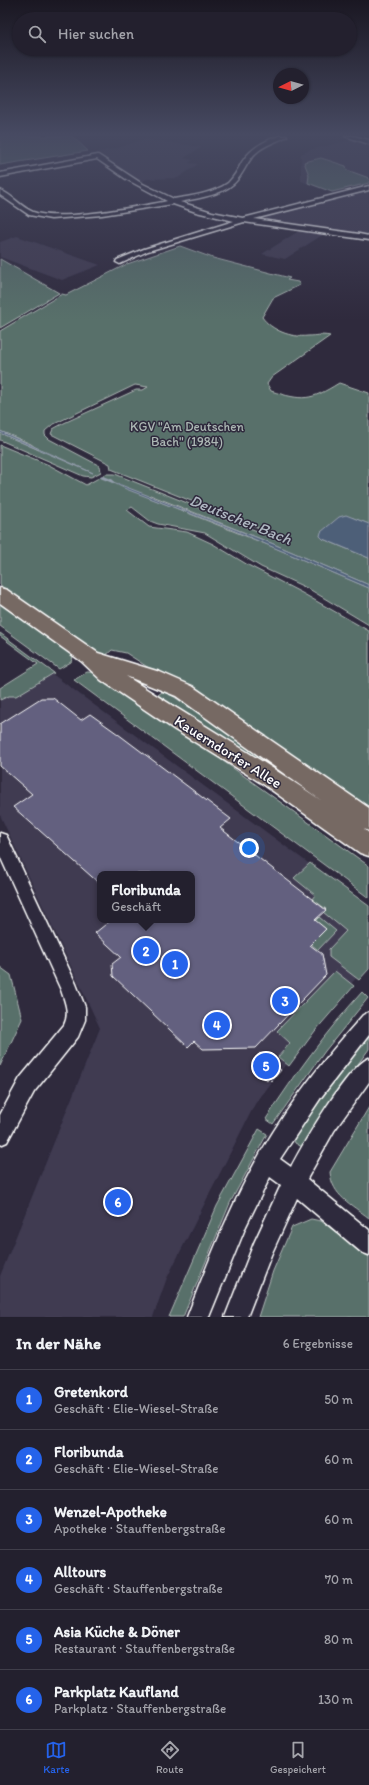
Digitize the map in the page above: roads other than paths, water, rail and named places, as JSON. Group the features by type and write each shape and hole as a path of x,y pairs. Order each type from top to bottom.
{"main road":[{"name":"Kauerndorfer Allee","path":"0,594 88,656 109,674 152,704 271,778 369,846"},
{"name":"Kauerndorfer Allee","path":"88,656 152,678 184,691 369,821"}],"street":[{"path":"8,197 28,212 36,215 59,218 190,197"},
{"path":"167,197 201,211 243,220 369,238"},
{"path":"120,262 146,250 243,220 332,197"},
{"path":"0,839 70,990 76,1007 76,1020 71,1031 27,1086 0,1135"},
{"path":"198,1317 235,1227 267,1162 334,1065 369,1021"},
{"path":"236,1317 272,1228 294,1182 332,1117 369,1066"},
{"path":"267,1162 294,1182 369,1244"}],"water":[{"path":"0,431 93,473 0,433"},
{"path":"108,480 271,543 369,585 369,588 228,528 126,489"},
{"path":"346,515 369,524 369,558 323,539 320,536 321,532 339,517"}],"waterway":[{"name":"Deutscher Bach","path":"102,477 112,481"}],"place":[{"name":"Floribunda","path":"146,951"},
{"name":"Gretenkord","path":"175,964"},
{"name":"Wenzel-Apotheke","path":"285,1001"},
{"name":"Alltours","path":"217,1025"},
{"name":"Asia Küche & Döner","path":"266,1066"},
{"name":"Parkplatz Kaufland","path":"118,1202"}],"park label":[{"name":"KGV \"Am Deutschen Bach\" (1984)","path":"187,434"}]}
